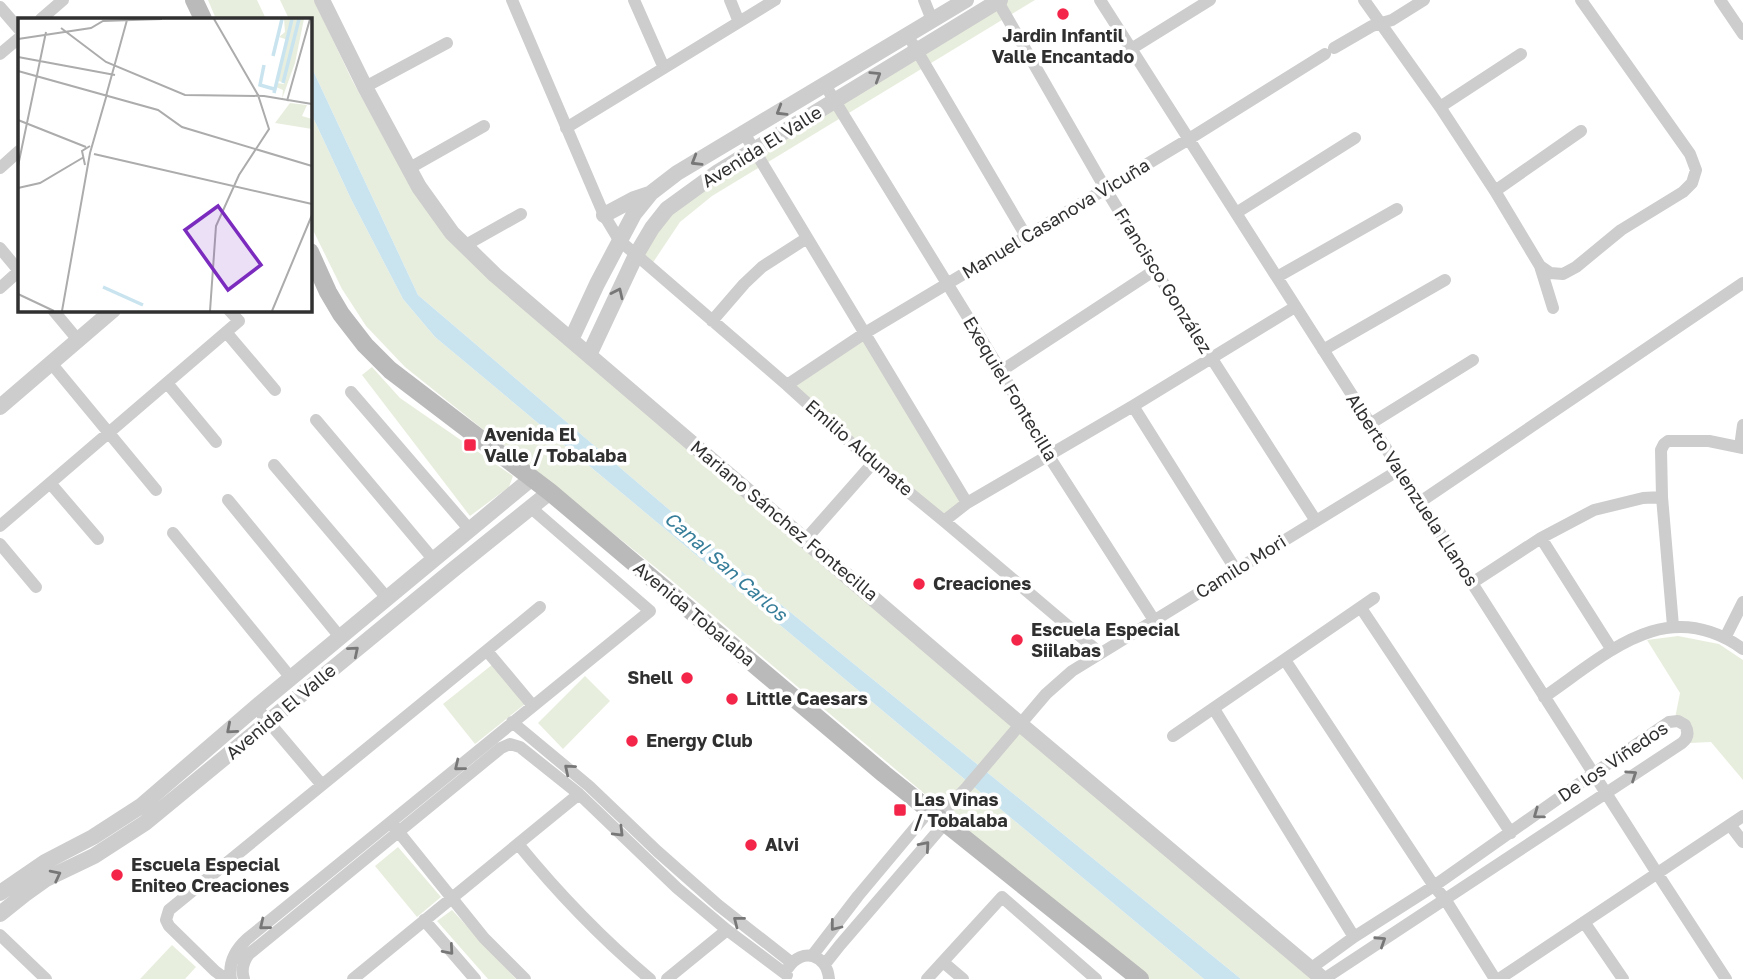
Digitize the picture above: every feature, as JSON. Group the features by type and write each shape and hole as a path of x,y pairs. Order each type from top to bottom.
{"main road":[{"path":"194,0 203,18"},
{"name":"Avenida Tobalaba","path":"312,257 341,314 365,345 403,381 550,492 818,718 1140,979"}],"street":[{"path":"42,18 63,0"},
{"name":"Mariano Sánchez Fontecilla","path":"322,0 408,169 433,208 464,246 1020,724 1319,976"},
{"name":"Emilio Aldunate","path":"512,0 604,215 619,240 873,463 1100,653"},
{"path":"634,0 664,68"},
{"path":"730,0 739,22"},
{"path":"566,128 775,0"},
{"path":"924,0 932,20"},
{"name":"Avenida El Valle","path":"571,340 619,240 634,214 651,193 677,173 966,0"},
{"name":"Avenida El Valle","path":"589,355 636,255 667,209 718,172 998,0"},
{"name":"Francisco González","path":"998,0 1155,270 1316,521"},
{"name":"Alberto Valenzuela Llanos","path":"1100,0 1726,979"},
{"path":"1131,49 1210,0"},
{"path":"1364,0 1440,107 1495,191 1539,266 1553,308"},
{"name":"Manuel Casanova Vicuña","path":"787,385 865,333 1189,139 1330,51 1372,26 1392,20 1424,0"},
{"path":"1539,266 1550,273 1563,274 1576,267 1621,230 1683,192 1692,183 1696,170 1690,155 1581,0"},
{"path":"1720,0 1743,34"},
{"path":"0,6 18,28"},
{"path":"908,35 1026,236"},
{"path":"0,54 18,39"},
{"path":"365,87 447,43"},
{"path":"1440,107 1521,54"},
{"name":"Exequiel Fontecilla","path":"825,85 1001,371 1048,455 1154,620"},
{"path":"408,169 484,127"},
{"path":"1495,191 1581,131"},
{"path":"744,133 967,503"},
{"path":"1236,213 1354,138"},
{"path":"0,168 18,152"},
{"path":"604,215 651,193"},
{"path":"1276,277 1397,209"},
{"path":"464,246 521,214"},
{"path":"712,321 762,267 807,238"},
{"path":"0,248 18,270"},
{"path":"1001,371 1155,270"},
{"path":"0,288 18,272"},
{"path":"1323,350 1445,279"},
{"path":"1420,502 1743,283"},
{"path":"944,521 967,503 1295,307"},
{"path":"55,312 78,340"},
{"path":"0,407 111,312"},
{"path":"0,526 239,321 231,312"},
{"path":"226,332 275,390"},
{"path":"1370,424 1473,360"},
{"path":"51,363 156,490"},
{"path":"167,383 216,442"},
{"path":"351,392 470,530"},
{"path":"1133,406 1236,570"},
{"path":"316,421 433,559"},
{"path":"1673,626 1662,497 1661,450 1668,441 1709,441 1741,447 1743,425"},
{"path":"806,540 873,463"},
{"path":"274,465 387,598"},
{"name":"Camilo Mori","path":"938,817 967,788 1020,724 1072,671 1399,470"},
{"name":"Avenida El Valle","path":"0,893 45,862 93,837 141,806 532,478"},
{"path":"50,483 98,539"},
{"name":"Avenida El Valle","path":"0,914 46,880 94,856 145,823 550,492"},
{"path":"1472,583 1541,538 1594,510 1643,498 1662,497"},
{"path":"228,500 341,637"},
{"name":"Avenida Tobalaba","path":"530,507 650,611 533,706"},
{"path":"173,533 291,678"},
{"path":"1541,538 1612,650"},
{"path":"454,542 461,553 460,562 454,569"},
{"path":"0,544 36,587"},
{"path":"1174,736 1374,598"},
{"path":"1724,638 1743,602"},
{"path":"237,949 228,979 209,965 167,923 167,913 540,607"},
{"path":"1361,608 1511,833"},
{"path":"1544,697 1638,635 1664,628 1673,626 1704,630 1743,649"},
{"path":"243,974 249,954 533,706 487,651"},
{"path":"1285,660 1497,979 1743,816"},
{"path":"256,707 322,785"},
{"path":"1214,709 1354,937"},
{"name":"De los Viñedos","path":"1672,721 1685,725 1686,739 1445,899 1319,976 1354,937 1434,886 1654,732 1672,721"},
{"path":"512,722 589,786 788,972"},
{"path":"1654,732 1667,752"},
{"path":"394,827 501,748 510,744 520,747 579,794 660,873 727,930 788,972"},
{"path":"356,978 579,794"},
{"path":"811,956 882,869 938,817"},
{"path":"825,964 894,881 938,817"},
{"path":"1730,825 1743,842"},
{"path":"394,827 484,938 525,979"},
{"path":"517,844 586,921 650,979"},
{"path":"209,965 237,949 348,865"},
{"path":"882,869 894,881"},
{"path":"963,979 937,973 1002,897 1096,979"},
{"path":"424,920 475,979"},
{"path":"1584,922 1623,979"},
{"path":"667,979 727,930"},
{"path":"0,935 46,979"},
{"path":"788,972 797,958 811,956 819,958 825,964 829,979"},
{"path":"24,979 36,969"}],"green space":[{"path":"208,0 257,0 266,18 216,18"},
{"path":"280,0 314,0 352,80 395,158 448,239 1316,979 1241,979 768,594 418,295 312,68 312,18 289,18"},
{"path":"1000,0 1035,0 712,196 680,222 650,267 636,255 667,209"},
{"path":"312,115 351,199 403,299 435,337 1204,979 1144,979 670,579 405,367 366,326 342,289 312,228"},
{"path":"865,333 967,503 944,521 787,385"},
{"path":"372,367 400,398 513,476 509,487 470,516 362,375"},
{"path":"1678,636 1719,644 1743,660 1743,780 1711,742 1690,743 1675,718 1680,693 1647,640"},
{"path":"493,664 525,704 475,744 443,704"},
{"path":"585,676 610,701 563,749 538,723"},
{"path":"398,847 441,897 417,917 375,866"},
{"path":"452,910 516,979 488,979 437,921"},
{"path":"172,945 196,967 185,979 140,979"}],"water":[{"name":"Canal San Carlos","path":"312,68 418,295 768,594 1241,979 1204,979 435,337 403,299 351,199 312,115"}],"place":[{"name":"Jardin Infantil Valle Encantado","path":"1063,14"},
{"name":"Avenida El Valle / Tobalaba","path":"470,445"},
{"name":"Creaciones","path":"919,584"},
{"name":"Escuela Especial Siilabas","path":"1017,640"},
{"name":"Shell","path":"687,678"},
{"name":"Little Caesars","path":"732,699"},
{"name":"Energy Club","path":"632,741"},
{"name":"Las Vinas / Tobalaba","path":"900,810"},
{"name":"Alvi","path":"751,845"},
{"name":"Escuela Especial Eniteo Creaciones","path":"117,875"}]}
